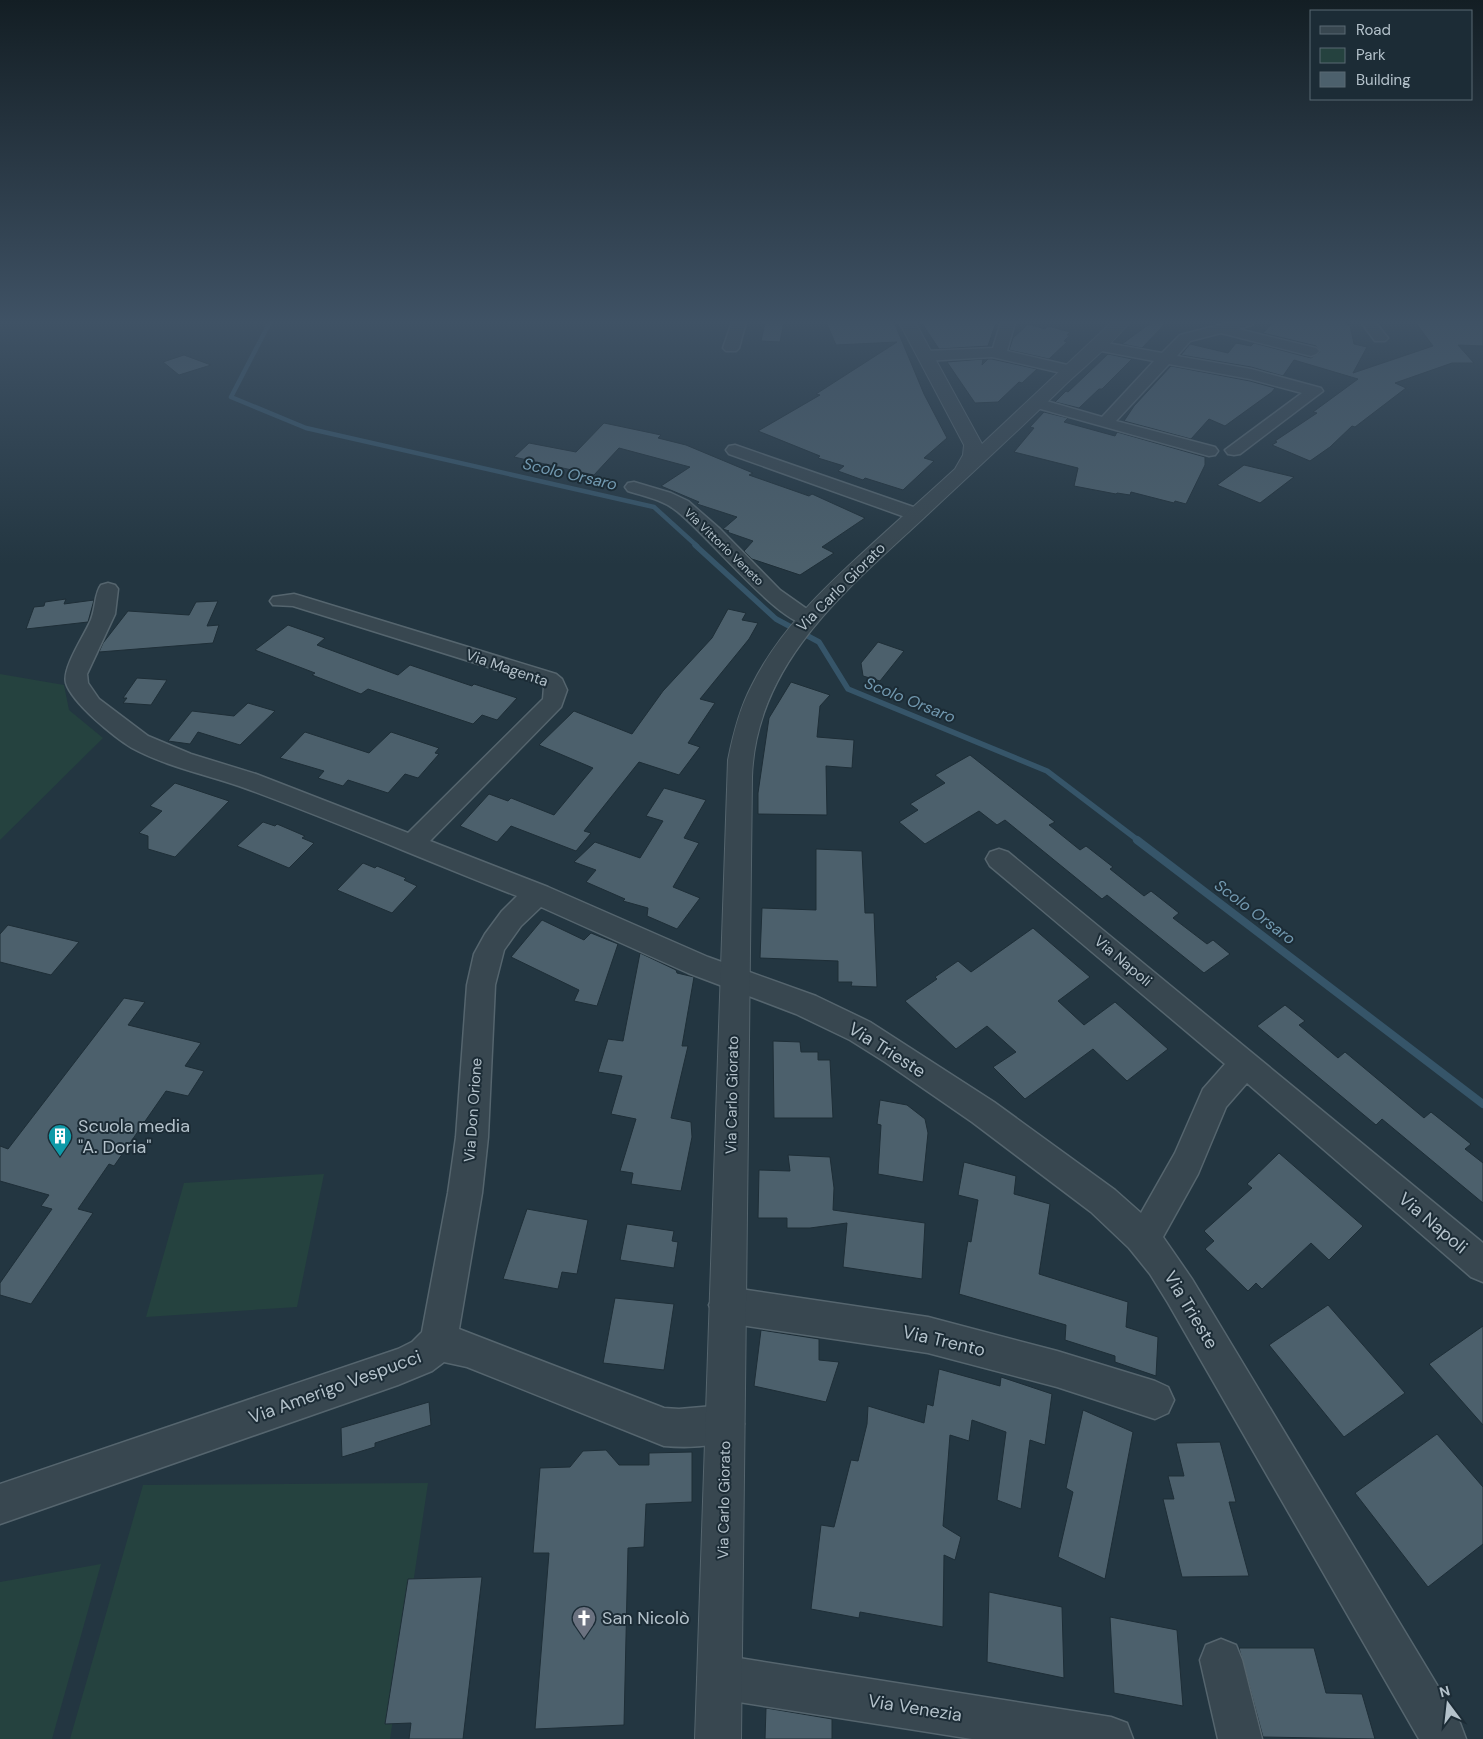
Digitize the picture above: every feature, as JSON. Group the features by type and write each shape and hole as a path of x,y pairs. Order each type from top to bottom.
{"street":[{"path":"952,403 970,437 972,455 964,469"},
{"path":"1105,423 1123,403"},
{"path":"1234,450 1298,403"},
{"path":"1036,404 1209,451"},
{"name":"Via Carlo Giorato","path":"718,1739 734,989 741,760 750,719 768,673 801,626 915,514 1036,404"},
{"name":"Via Carlo Giorato","path":"970,437 988,441 1005,433"},
{"path":"735,450 915,514"},
{"name":"Via Vittorio Veneto","path":"634,487 679,504 696,517 784,605 801,626"},
{"path":"108,589 105,614 76,674 77,683 91,704 140,742 184,760 247,780 413,843 539,894 698,965 734,989"},
{"name":"Via Magenta","path":"280,601 294,600 544,677 553,681 556,686 556,694 552,702 413,843"},
{"name":"Via Napoli","path":"999,859 1246,1064 1483,1265"},
{"name":"Via Don Orione","path":"437,1343 449,1292 472,1137 481,985 489,952 502,932 524,906 539,894"},
{"name":"Via Trieste","path":"734,989 761,998 806,1005 860,1031 947,1087 1124,1218 1162,1262 1180,1291 1444,1739"},
{"path":"1141,1236 1154,1223 1182,1171 1214,1099 1228,1081 1246,1064"},
{"name":"Via Trento","path":"727,1304 928,1335 1057,1368 1155,1400"},
{"name":"Via Amerigo Vespucci","path":"0,1504 398,1367 421,1358 437,1343 468,1350 664,1427 679,1428 725,1424"},
{"path":"1221,1660 1240,1739"},
{"name":"Via Venezia","path":"720,1677 1111,1739"}],"green space":[{"path":"0,674 64,685 69,710 103,738 0,840"},
{"path":"324,1174 297,1307 146,1317 184,1183"},
{"path":"428,1483 390,1739 70,1739 143,1485"},
{"path":"101,1564 52,1739 0,1739 0,1582"}],"building":[{"path":"806,403 929,403 947,438 924,458 934,461 903,490 865,478 863,480 838,471 844,466 818,458 820,456 758,431"},
{"path":"1060,403 1084,403 1079,408"},
{"path":"1137,403 1257,403 1225,426 1209,419 1191,439 1124,421"},
{"path":"1325,403 1386,403 1355,427 1352,426 1330,447 1310,461 1272,445 1277,442 1275,441 1317,413 1313,412"},
{"path":"1044,412 1068,418 1064,422 1115,436 1117,432 1205,457 1205,465 1186,504 1175,501 1174,503 1131,492 1130,495 1116,494 1074,486 1078,468 1014,452 1034,428 1030,427"},
{"path":"604,423 661,435 658,438 686,445 753,473 749,475 809,496 812,494 865,518 822,547 834,553 800,575 752,559 744,551 753,541 723,529 737,517 697,504 699,502 661,486 690,467 619,448 594,475 514,457 529,443 576,452"},
{"path":"1244,465 1294,477 1260,503 1217,485"},
{"path":"66,599 64,604 94,600 88,622 26,629 34,607 44,606 45,602"},
{"path":"218,601 207,626 219,625 213,643 99,652 103,643 128,611 189,615 196,602"},
{"path":"728,609 746,613 742,620 758,623 749,639 700,699 715,703 688,743 700,747 679,775 639,762 584,831 591,833 576,851 511,826 497,842 460,826 489,794 508,801 511,798 554,815 593,768 539,745 574,711 632,734 663,691 712,638"},
{"path":"288,625 325,638 317,645 398,675 410,665 472,686 474,684 517,698 497,720 482,715 473,724 368,689 361,694 312,675 315,673 255,650"},
{"path":"878,642 904,651 880,681 863,676 861,663"},
{"path":"137,678 167,680 151,705 123,703 127,698 123,698"},
{"path":"791,682 830,695 820,706 817,737 854,740 852,768 826,766 827,815 758,814 758,793 769,718"},
{"path":"248,703 275,711 240,745 198,732 190,744 168,741 192,711 234,716"},
{"path":"305,732 369,753 391,732 439,748 435,753 439,754 418,778 405,774 388,793 348,780 343,786 318,778 324,771 280,758"},
{"path":"970,755 1055,822 1049,825 1080,850 1086,846 1113,867 1110,869 1144,896 1151,891 1179,913 1173,918 1207,944 1213,940 1230,954 1204,973 1107,895 1102,899 1005,820 997,825 979,811 925,844 899,822 918,810 910,804 945,783 935,775"},
{"path":"175,783 229,801 175,857 148,849 148,836 139,833 162,811 150,806"},
{"path":"664,788 706,800 684,838 699,843 673,887 700,898 677,929 647,916 648,908 623,901 625,899 586,882 596,870 574,862 595,842 640,858 663,821 646,816"},
{"path":"263,822 275,826 277,824 305,836 302,838 314,843 289,868 237,846"},
{"path":"816,849 862,851 865,913 874,913 877,987 851,986 852,982 838,982 838,961 760,958 762,908 816,910"},
{"path":"363,863 375,868 377,866 406,878 404,880 417,886 392,913 337,890"},
{"path":"542,920 584,940 591,933 618,944 597,1006 574,1001 579,990 511,957"},
{"path":"8,925 79,942 51,975 0,962 0,934"},
{"path":"1033,928 1090,977 1058,1001 1084,1025 1115,1002 1168,1049 1127,1081 1093,1049 1025,1099 993,1067 1016,1052 987,1026 956,1049 905,1001 937,979 935,977 958,961 971,972"},
{"path":"640,953 676,970 677,973 694,977 682,1046 688,1046 671,1118 691,1122 692,1137 681,1191 631,1184 633,1173 620,1171 636,1119 611,1114 622,1076 598,1072 608,1039 623,1041"},
{"name":"Scuola media \"A. Doria\"","path":"124,998 145,1002 128,1025 201,1043 185,1066 204,1071 188,1096 166,1091 114,1166 109,1164 78,1209 93,1213 31,1304 0,1295 0,1283 52,1209 41,1206 49,1195 0,1181 0,1146 8,1149"},
{"path":"1285,1005 1305,1021 1299,1025 1338,1058 1345,1052 1424,1118 1431,1112 1471,1144 1465,1149 1483,1163 1483,1203 1382,1119 1376,1125 1257,1026"},
{"path":"773,1041 800,1042 801,1052 818,1052 818,1060 830,1060 833,1118 774,1118"},
{"path":"880,1100 907,1105 925,1119 928,1133 923,1182 878,1174 881,1125 877,1124"},
{"path":"1279,1153 1363,1226 1329,1260 1311,1243 1262,1289 1256,1283 1248,1291 1205,1249 1214,1241 1204,1231 1252,1188 1247,1184"},
{"path":"788,1155 830,1157 834,1188 833,1210 925,1223 922,1279 843,1267 847,1223 810,1228 787,1228 787,1218 758,1218 759,1170 790,1171"},
{"path":"964,1162 1016,1176 1014,1194 1050,1204 1039,1274 1128,1302 1126,1327 1158,1337 1156,1376 1115,1362 1115,1356 1065,1340 1066,1325 959,1294 968,1241 971,1242 978,1200 958,1195"},
{"path":"527,1209 588,1220 577,1274 562,1272 558,1289 503,1279"},
{"path":"627,1224 674,1231 672,1241 678,1242 674,1268 620,1260"},
{"path":"615,1298 674,1304 664,1370 603,1363"},
{"path":"1328,1305 1405,1393 1344,1437 1269,1345"},
{"path":"1483,1326 1483,1425 1429,1364"},
{"path":"761,1330 819,1339 819,1360 839,1362 826,1402 754,1386"},
{"path":"939,1369 1000,1386 1001,1377 1052,1394 1045,1445 1030,1440 1021,1509 997,1500 1006,1432 972,1420 969,1441 950,1435 943,1526 961,1537 955,1560 944,1555 943,1627 860,1612 859,1618 811,1609 821,1525 834,1527 851,1460 858,1461 867,1424 868,1406 924,1423 927,1404 933,1406"},
{"path":"429,1402 431,1425 375,1443 375,1447 342,1457 341,1428"},
{"path":"1083,1410 1133,1432 1105,1579 1058,1557 1073,1492 1066,1488"},
{"path":"1437,1434 1483,1487 1483,1544 1428,1587 1355,1493"},
{"path":"1220,1442 1236,1502 1229,1502 1249,1576 1182,1577 1163,1499 1174,1499 1168,1476 1184,1476 1176,1443"},
{"name":"San Nicolò","path":"606,1450 619,1465 649,1465 649,1453 692,1452 692,1502 646,1504 644,1547 628,1548 624,1725 535,1729 549,1553 533,1553 540,1468 570,1467 583,1451"},
{"path":"482,1577 463,1739 409,1739 411,1723 385,1724 408,1579"},
{"path":"989,1592 1062,1607 1064,1678 987,1662"},
{"path":"1110,1617 1177,1630 1183,1706 1114,1693"},
{"path":"1239,1648 1314,1648 1326,1693 1362,1694 1375,1739 1263,1737"},
{"path":"766,1708 832,1719 832,1739 765,1739"}],"waterway":[{"name":"Scolo Orsaro","path":"246,403 306,428 654,507 697,546"},
{"name":"Scolo Orsaro","path":"695,545 776,619 819,642 848,689 1047,771 1139,841"},
{"name":"Scolo Orsaro","path":"1137,840 1483,1104"}],"place":[{"name":"Scuola media \"A. Doria\"","path":"60,1157"},
{"name":"San Nicolò","path":"584,1639"}]}
